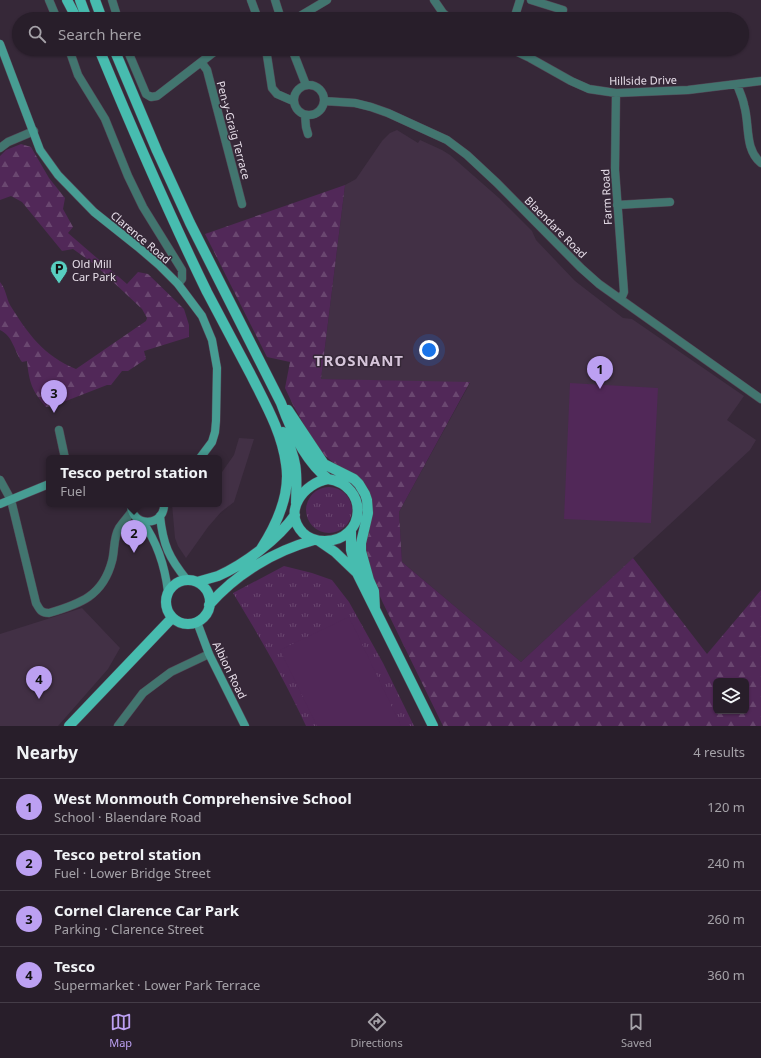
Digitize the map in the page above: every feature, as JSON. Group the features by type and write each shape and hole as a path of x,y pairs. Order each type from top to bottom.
{"main road":[{"path":"68,0 74,12"},
{"path":"80,0 84,12"},
{"path":"95,0 99,12"},
{"path":"102,56 132,129 178,232 270,412 282,430 294,457 296,472 296,522 303,532 335,552 357,573"},
{"path":"117,56 160,158 190,223 281,403 287,419 307,456 321,474 328,479 342,483 350,490 356,498 358,513 356,522 350,531 344,536 335,540 316,540 287,548 234,580 209,605 205,615 197,622 184,624 177,622 172,618 166,606 168,592 176,584 217,576 236,565 261,549 280,533 295,515"},
{"path":"281,403 292,415 324,464 354,479 365,494 368,513 361,543 367,572 374,591 375,609"},
{"path":"261,549 278,519 287,484 287,465 270,412"},
{"path":"296,504 299,497 311,485 328,479"},
{"path":"350,531 351,550 357,573 433,726"},
{"path":"192,581 203,586 209,598 209,605"},
{"path":"69,726 172,618"}],"street":[{"path":"50,0 54,12"},
{"path":"112,0 116,12"},
{"path":"251,0 255,12"},
{"path":"275,0 279,12"},
{"path":"307,12 327,0"},
{"path":"434,0 442,12"},
{"path":"516,12 520,0"},
{"path":"531,0 563,10 563,12"},
{"name":"Clarence Road","path":"0,44 40,150 58,175 94,212 138,247 178,284 202,316 212,340 217,368 215,432 212,442 202,455"},
{"path":"71,56 78,75 105,119 128,176 143,208 182,270 182,279 178,284"},
{"path":"130,56 146,94 151,97 157,96 209,56"},
{"path":"267,56 272,88 277,94 293,101"},
{"path":"295,56 306,85"},
{"name":"Hillside Drive","path":"526,56 571,81 589,89 616,93 688,90 761,81"},
{"name":"Pen-y-Graig Terrace","path":"201,62 206,70 242,204"},
{"path":"737,84 745,106 749,144 757,160 761,162"},
{"path":"306,85 313,85 319,88 323,94 324,101 323,106 316,114 306,115 297,110 293,101 297,90 306,85"},
{"name":"Farm Road","path":"616,93 614,170 624,292 621,299"},
{"name":"Blaendare Road","path":"324,101 355,103 371,107 388,113 447,140 467,155 492,178 581,268 621,299 761,399"},
{"path":"306,115 306,127 308,134"},
{"path":"0,148 8,142 34,131"},
{"path":"617,205 670,202"},
{"path":"59,430 64,455"},
{"path":"0,480 11,500 36,603 44,613 67,608 81,602 92,595 107,578 116,536 119,529 133,511"},
{"path":"0,504 46,485"},
{"path":"133,511 152,521 160,516 163,512 164,507"},
{"path":"133,511 154,542 166,574 168,592"},
{"path":"160,516 166,549 177,568 192,581"},
{"name":"Albion Road","path":"197,622 209,654 246,726"},
{"path":"118,726 143,693 171,672 209,654"}],"shaded area":[{"path":"397,130 418,143 420,140 450,155 499,198 532,231 536,240 575,281 623,318 632,319 744,396 727,420 756,440 750,450 521,662 402,562 399,512 470,383 321,379 345,185 356,179 382,141 390,133"},
{"path":"239,438 254,439 234,502 221,512 208,527 186,558 178,546 175,538 172,507 222,507 222,472 234,455"},
{"path":"82,608 120,648 108,669 58,726 0,726 0,634"}],"green space":[{"path":"21,144 31,147 49,178 65,198 63,209 73,227 68,233 127,284 138,272 148,274 184,309 189,325 189,337 144,351 146,359 128,371 122,371 111,385 107,385 53,406 46,407 34,391 29,375 27,361 22,362 11,340 0,330 0,282 4,287 10,305 30,335 55,358 76,369 146,321 147,318 142,309 94,264 73,249 62,251 22,202 11,196 0,200 0,156 6,150"},
{"path":"345,185 321,379 470,382 399,512 402,562 521,662 633,558 707,654 761,590 761,726 443,726 382,601 361,551 368,507 349,476 323,454 312,439 293,405 285,388 290,362 267,357 205,234"},
{"path":"570,383 658,388 651,523 564,519"},
{"path":"334,487 338,488 348,497 351,501 351,519 342,529 334,533 324,533 316,529 307,519 306,505 310,497 320,488"},
{"path":"284,566 332,580 349,602 383,663 414,726 306,726 281,675 233,593"},
{"path":"349,617 401,726 317,726 280,650"}],"place":[{"name":"Old Mill Car Park","path":"59,284"},
{"name":"West Monmouth Comprehensive School","path":"600,389"},
{"name":"Cornel Clarence Car Park","path":"54,413"},
{"name":"Tesco petrol station","path":"134,553"},
{"name":"Tesco","path":"39,699"}],"district":[{"name":"TROSNANT","path":"359,360"}]}
